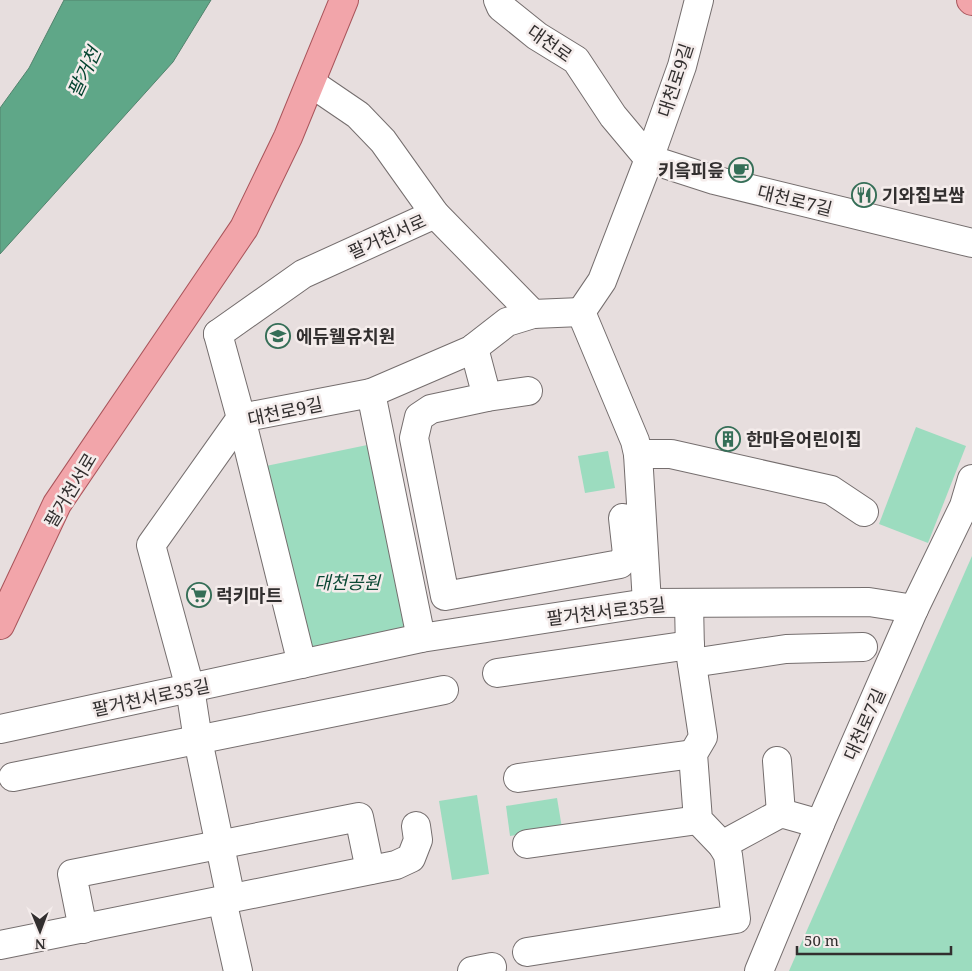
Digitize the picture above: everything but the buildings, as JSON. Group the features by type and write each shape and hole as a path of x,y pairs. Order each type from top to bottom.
{"main road":[{"name":"팔거천서로","path":"0,625 57,504 244,228 288,137 344,0"}],"street":[{"name":"대천로","path":"498,0 501,7 537,36 576,60 613,116 649,159"},
{"name":"대천로9길","path":"190,688 151,545 241,418 371,393 474,348 507,322 533,314 581,312 602,281 649,159 682,66 699,0"},
{"name":"팔거천서로","path":"218,334 303,274 435,214 383,141 358,115 311,83"},
{"name":"대천로7길","path":"649,159 714,180 972,243"},
{"path":"435,214 533,314"},
{"path":"187,312 218,334 241,418 302,664"},
{"path":"581,312 637,448 647,603"},
{"path":"474,348 487,397"},
{"path":"528,390 431,409 419,417 414,438 445,596 620,564 627,554 623,518"},
{"path":"371,393 421,638"},
{"path":"637,448 831,490 864,512"},
{"name":"대천로7길","path":"759,971 820,824 914,608 964,506 972,479"},
{"name":"팔거천서로35길","path":"0,730 421,638 647,603 869,602 914,608"},
{"path":"527,952 736,919 728,855 722,845 698,820 693,754 703,736 691,654 689,603"},
{"path":"497,673 691,654 863,647"},
{"path":"190,688 198,740 220,844 226,900 238,971"},
{"path":"13,777 444,690"},
{"path":"518,778 693,754"},
{"path":"777,762 781,814"},
{"path":"722,845 781,814 820,824"},
{"path":"83,928 72,874 220,844 359,818 370,870"},
{"path":"527,844 698,820"},
{"path":"0,945 396,865 411,858 418,840 416,826"}],"green space":[{"path":"916,427 966,446 928,543 879,524"},
{"name":"대천공원","path":"372,444 412,614 404,631 320,648 310,645 266,466"},
{"path":"608,451 615,488 585,493 578,456"},
{"path":"972,556 972,971 789,971"},
{"path":"477,795 489,874 452,880 439,801"},
{"path":"557,798 562,828 510,836 506,806"}],"water":[{"name":"팔거천","path":"64,0 211,0 173,62 0,254 0,108 29,68"}],"place":[{"name":"키읔피읖","path":"741,170"},
{"name":"기와집보쌈","path":"864,195"},
{"name":"에듀웰유치원","path":"278,336"},
{"name":"한마음어린이집","path":"728,439"},
{"name":"럭키마트","path":"199,595"}]}
